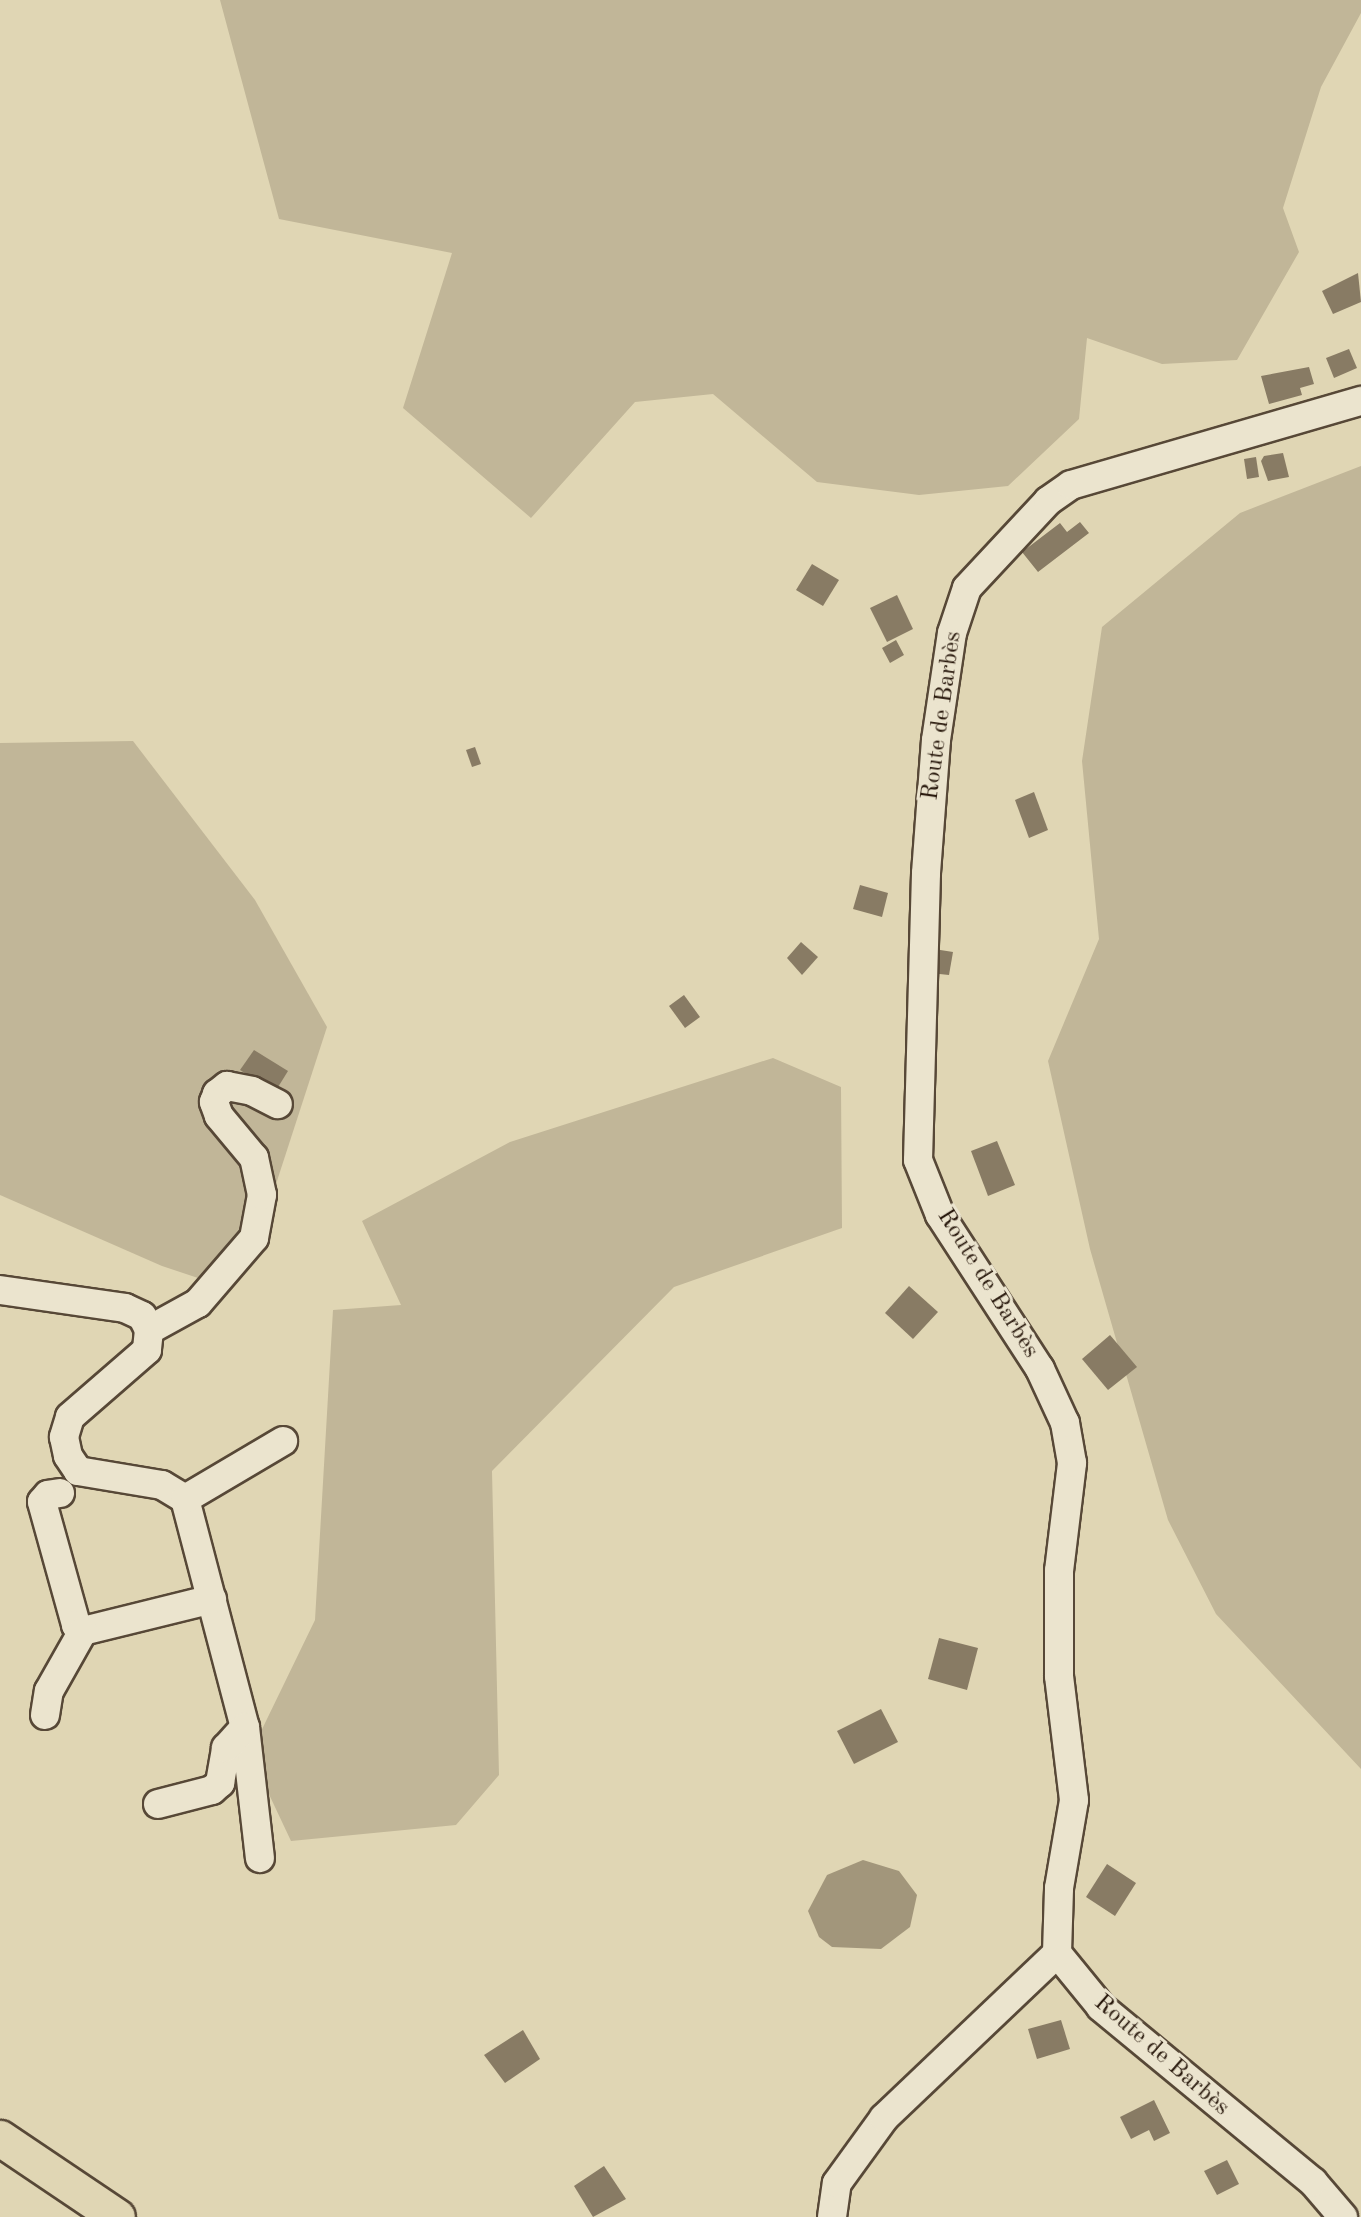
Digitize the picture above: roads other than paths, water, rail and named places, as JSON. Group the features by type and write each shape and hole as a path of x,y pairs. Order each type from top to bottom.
{"main road":[{"path":"0,2138 117,2217"}],"street":[{"name":"Route de Barbès","path":"1342,2217 1313,2182 1101,2007 1057,1953 1059,1888 1074,1800 1059,1637 1059,1571 1072,1463 1065,1423 1040,1369 940,1215 918,1160 926,873 936,740 952,633 967,588 1048,500 1071,485 1361,401"},
{"path":"149,1330 198,1303 254,1238 262,1195 254,1158 219,1116 214,1102 217,1094 227,1086 252,1091 278,1104"},
{"path":"0,1290 125,1308 142,1317 149,1330 147,1350 70,1417 64,1437 68,1456 78,1471 162,1485 185,1499 245,1727 260,1858"},
{"path":"185,1499 283,1441"},
{"path":"60,1493 48,1495 42,1502 76,1625 83,1631"},
{"path":"45,1715 49,1691 83,1631 212,1599"},
{"path":"158,1804 212,1790 220,1783 226,1748 245,1727"},
{"path":"832,2217 836,2183 884,2118 1057,1953"}]}
